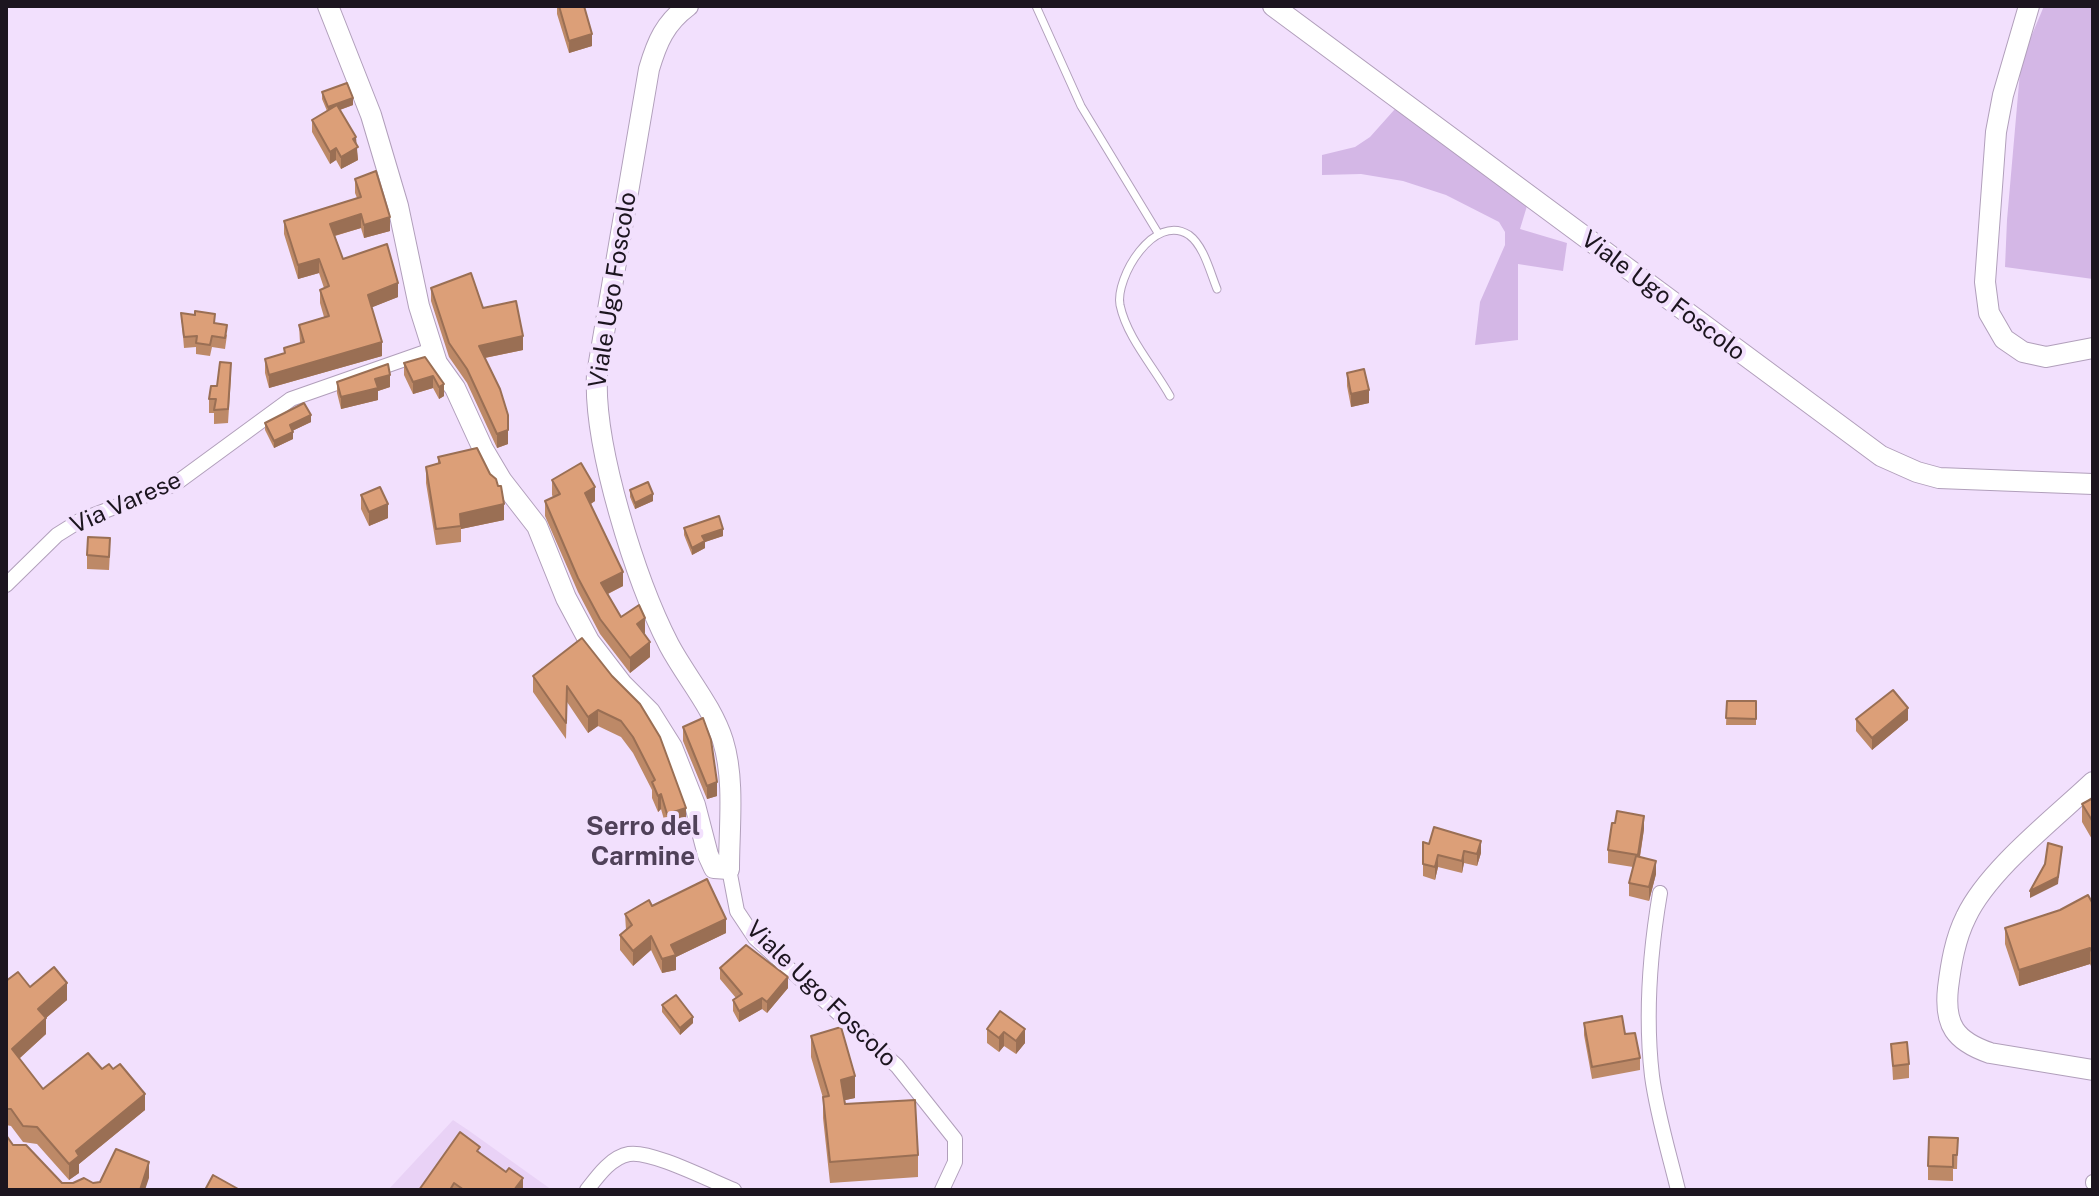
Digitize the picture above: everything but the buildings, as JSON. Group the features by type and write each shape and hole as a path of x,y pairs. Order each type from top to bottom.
{"street":[{"path":"328,6 356,71 380,143 398,206 431,350 455,388 483,449 502,481 537,526 566,598 589,641 622,684 650,712 672,747 695,805 714,868 729,869"},
{"name":"Viale Ugo Foscolo","path":"688,6 660,36 649,69 597,374 603,442 622,520 646,591 670,647 716,723 723,742 728,779 729,869 737,911 755,938 897,1066 955,1139 955,1162 942,1190"},
{"name":"Viale Ugo Foscolo","path":"1273,6 1881,456 1939,478 2093,484"},
{"path":"2029,6 2003,95 1996,132 1985,282 1989,313 2004,339 2023,352 2046,357 2093,348"},
{"name":"Via Varese","path":"6,585 57,535 81,520 175,484 291,399 431,350"},
{"path":"2093,782 2013,858 1977,898 1958,937 1947,1001 1948,1017 1954,1032 1975,1048 2093,1070"},
{"path":"1660,893 1648,1020 1653,1080 1678,1190"},
{"path":"587,1190 613,1161 627,1154 651,1157 734,1190"}],"lane":[{"path":"1036,6 1081,106 1158,233"},
{"path":"1170,396 1127,328 1119,302 1121,288 1142,246 1158,233 1179,231 1198,244 1217,289"}],"shaded area":[{"path":"2044,6 2093,6 2093,279 2005,267 2020,72 2023,56"},
{"path":"1395,109 1527,206 1520,229 1567,243 1563,271 1518,264 1518,340 1475,345 1480,302 1505,245 1505,232 1499,222 1446,195 1403,181 1361,174 1322,175 1322,155 1355,147 1370,137"},
{"path":"453,1120 468,1130 552,1190 388,1190"}],"district":[{"name":"Serro del Carmine","path":"643,842"}]}
